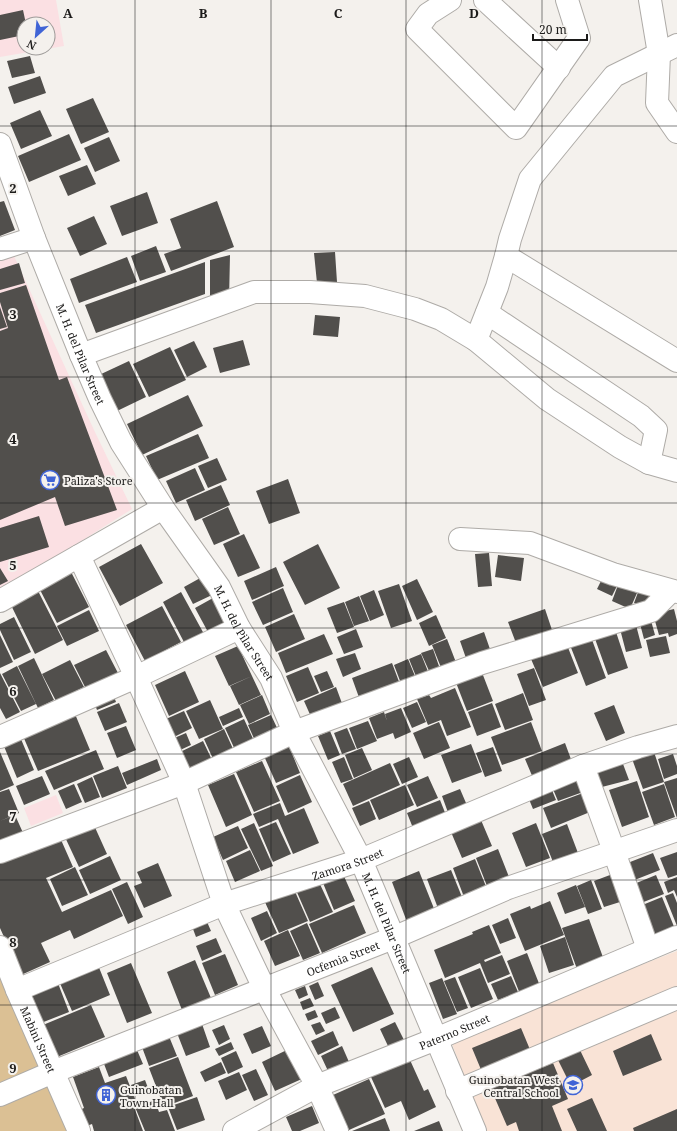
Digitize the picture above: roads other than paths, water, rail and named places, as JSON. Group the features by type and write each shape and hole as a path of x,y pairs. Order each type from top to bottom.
{"street":[{"path":"450,0 428,14 417,29 516,128 579,38 568,0"},
{"path":"485,0 559,68"},
{"path":"650,0 668,49 657,103 677,132"},
{"path":"476,340 497,287 510,239 530,179 614,76 668,49"},
{"name":"M. H. del Pilar Street","path":"0,144 34,238 100,399 122,442 163,508 219,587 239,628 271,678 294,732 361,860 475,1131"},
{"path":"0,249 34,238"},
{"path":"506,256 677,361"},
{"path":"81,355 254,292 310,292 364,296 415,309 441,319 476,340 547,399 620,447 649,463 677,471"},
{"path":"487,313 641,416 656,430 649,463"},
{"path":"0,601 163,508"},
{"path":"460,540 530,543 614,574 674,591"},
{"path":"79,556 136,676 184,783 224,904 264,988 317,1086 337,1131"},
{"path":"0,852 184,783 294,732 482,664 651,611 674,591"},
{"path":"0,737 239,628"},
{"name":"Zamora Street","path":"17,990 224,904 361,860 583,766 638,747 677,736"},
{"path":"583,766 648,949"},
{"name":"Ocfemia Street","path":"0,1094 393,938 508,888 677,830"},
{"name":"Paterno Street","path":"234,1131 317,1086 436,1039 677,937"},
{"name":"Mabini Street","path":"0,947 17,990 79,1131"},
{"path":"457,1091 677,998"}],"place":[{"name":"Paliza's Store","path":"50,480"},
{"name":"Guinobatan West Central School","path":"573,1085"},
{"name":"Guinobatan Town Hall","path":"106,1095"}]}
